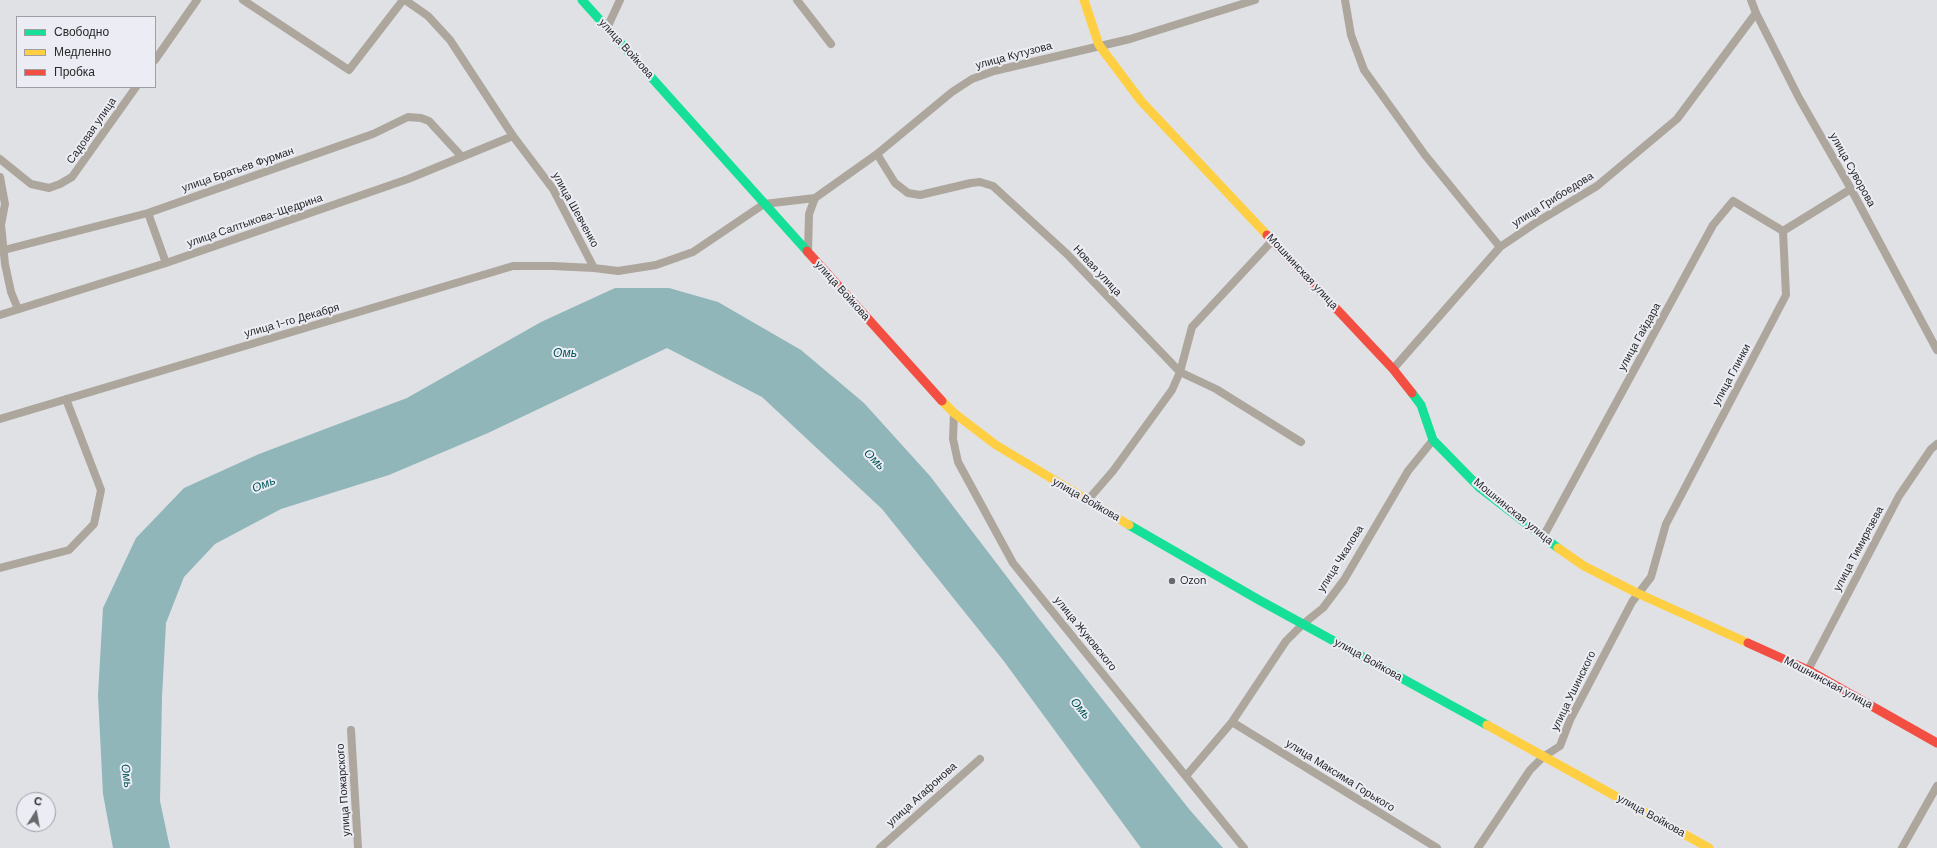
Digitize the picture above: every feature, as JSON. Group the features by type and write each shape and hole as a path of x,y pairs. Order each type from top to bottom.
{"main road":[{"name":"улица Войкова","path":"582,0 808,253 954,413 996,446 1087,501 1303,624 1709,848"},
{"name":"Мошнинская улица","path":"1084,0 1099,45 1141,101 1393,369 1421,405 1433,440 1480,488 1542,537 1584,566 1637,593 1808,670 1937,743"}],"street":[{"path":"156,59 197,0"},
{"path":"243,0 349,70 404,0"},
{"name":"улица Шевченко","path":"404,0 428,16 450,40 514,136 553,188 594,268"},
{"path":"607,28 620,0"},
{"path":"797,0 831,44"},
{"name":"улица Кутузова","path":"764,204 815,198 877,154 952,92 972,79 994,71 1130,38 1231,3 1255,0"},
{"path":"1344,0 1351,35 1364,70 1425,155 1500,247"},
{"name":"улица Суворова","path":"1751,0 1756,13 1799,98 1851,189 1937,350"},
{"name":"улица Грибоедова","path":"1393,369 1500,247 1537,222 1597,186 1677,119 1756,13"},
{"name":"Садовая улица","path":"0,159 31,184 49,188 60,184 72,177 135,88"},
{"name":"улица Братьев Фурман","path":"4,250 148,213 373,134 408,117 421,118 429,121 462,157"},
{"name":"улица Салтыкова-Щедрина","path":"0,315 166,263 408,179 514,136"},
{"name":"Новая улица","path":"877,154 896,182 908,193 920,195 980,182 993,186 1067,254 1180,372 1216,389 1301,442"},
{"path":"0,177 5,204 1,226 4,250 11,292 18,309"},
{"path":"1783,231 1851,189"},
{"path":"808,253 809,214 815,198"},
{"name":"улица Гайдара","path":"1542,537 1713,225 1733,201 1783,231"},
{"path":"594,268 618,271 656,265 693,252 764,204"},
{"path":"148,213 166,263"},
{"name":"улица Глинки","path":"1637,593 1651,577 1666,524 1786,295 1783,231"},
{"path":"1087,501 1113,471 1172,390 1180,372 1192,327 1272,241"},
{"name":"улица 1-го Декабря","path":"0,419 512,266 594,268"},
{"path":"0,568 69,550 94,524 102,490 66,399"},
{"name":"улица Жуковского","path":"954,413 953,439 958,462 1013,562 1244,848"},
{"name":"улица Чкалова","path":"1186,776 1232,722 1286,641 1303,624 1323,608 1344,580 1408,471 1433,440"},
{"name":"улица Тимирязева","path":"1808,670 1899,496 1937,444"},
{"name":"улица Ушинского","path":"1478,848 1530,770 1543,757 1560,746 1570,720 1637,593"},
{"name":"улица Максима Горького","path":"1232,722 1437,848"},
{"name":"улица Пожарского","path":"351,730 358,848"},
{"name":"улица Агафонова","path":"880,848 980,759"},
{"path":"1902,848 1937,786"}],"water":[{"name":"Омь","path":"615,288 669,288 718,302 801,350 864,403 930,476 1036,615 1189,809 1223,848 1141,848 1003,660 882,509 762,397 667,348 488,433 389,475 281,509 215,544 184,577 166,623 162,697 160,801 170,848 113,848 103,794 98,695 103,608 136,538 184,488 259,454 407,398 541,322"}],"traffic: fast":[{"path":"582,0 807,251"},
{"path":"1412,393 1421,405 1433,440 1480,488 1558,548"},
{"path":"1129,525 1259,600 1487,725"}],"traffic: slow":[{"path":"1084,0 1099,45 1141,101 1267,235"},
{"path":"942,401 954,413 996,445 1129,525"},
{"path":"1558,548 1584,566 1637,593 1748,643"},
{"path":"1487,725 1709,848"}],"traffic: jam":[{"path":"1267,235 1393,369 1412,393"},
{"path":"807,251 942,401"},
{"path":"1748,643 1808,670 1937,743"}],"place":[{"name":"Ozon","path":"1172,581"}]}
